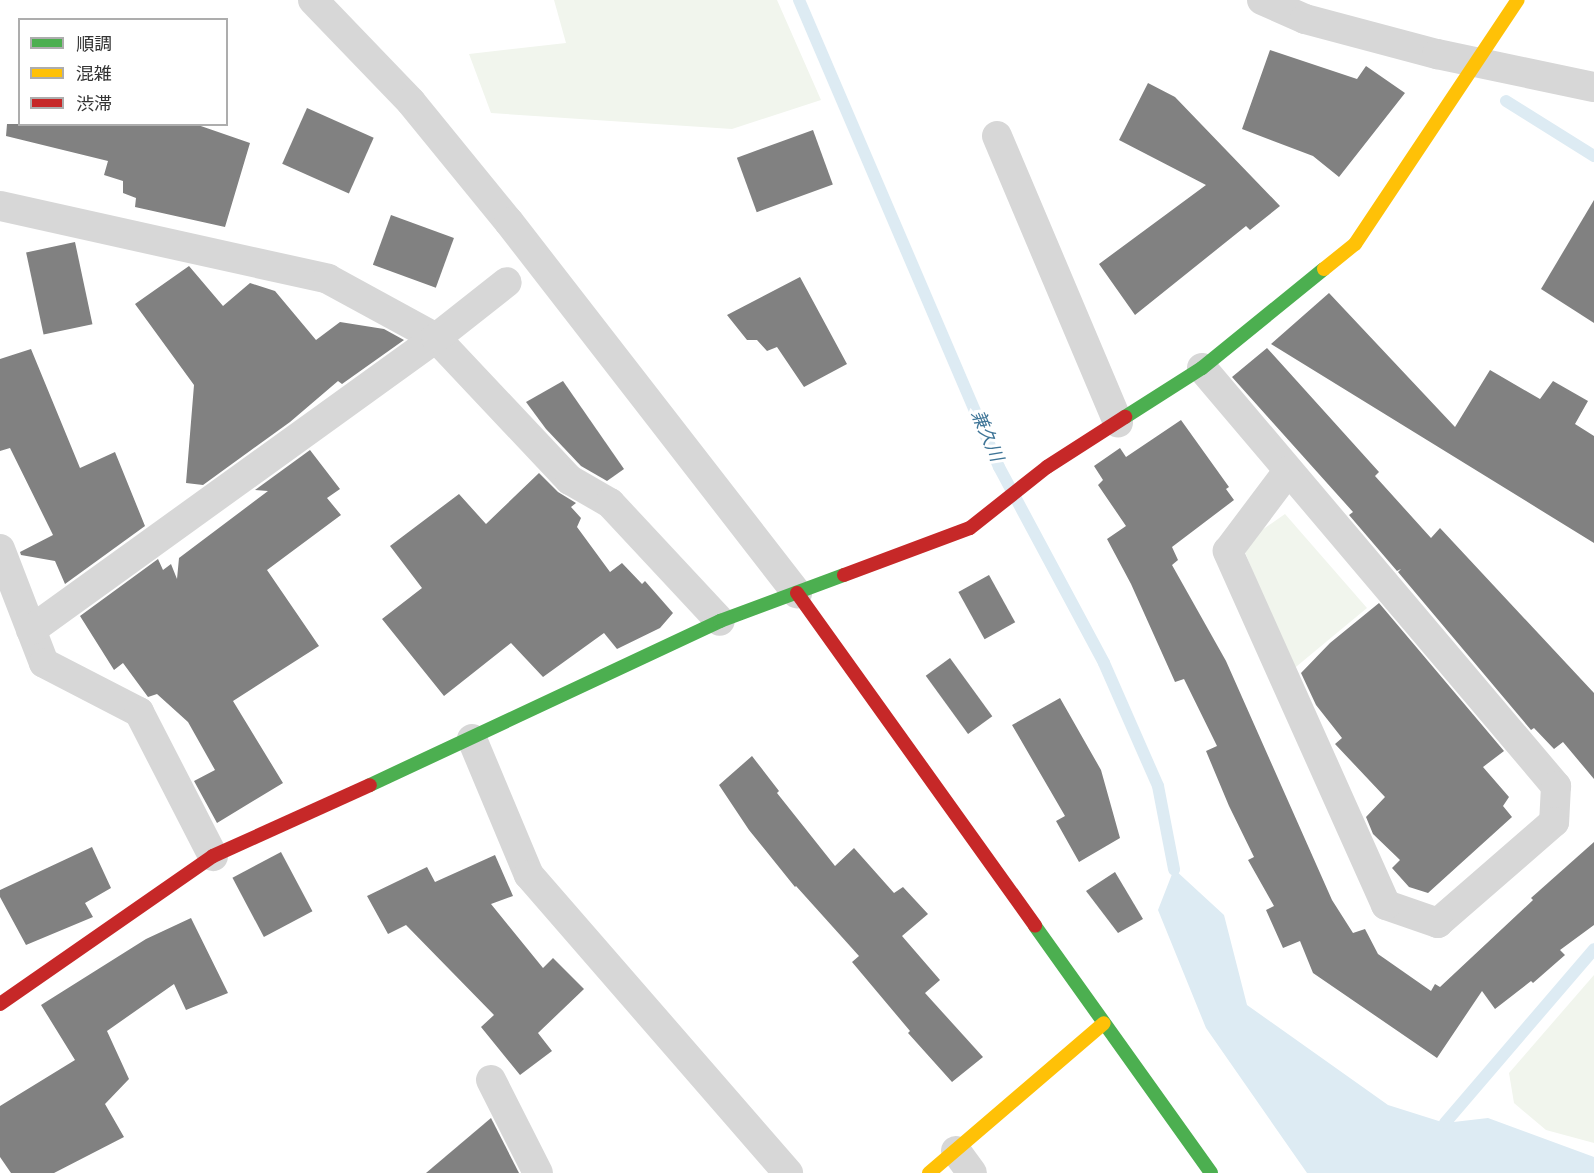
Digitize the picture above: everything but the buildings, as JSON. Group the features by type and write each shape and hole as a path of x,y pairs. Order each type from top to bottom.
{"street":[{"path":"313,0 411,102 797,593 1211,1173"},
{"path":"1262,0 1305,19 1474,64 1594,87"},
{"path":"0,1004 213,856 472,739 720,621 970,528 1047,468 1202,368 1355,244 1518,0"},
{"path":"997,136 1118,422"},
{"path":"0,206 328,279 436,338 570,480 610,503 720,621"},
{"path":"31,630 436,338 507,282"},
{"path":"1202,368 1556,786 1554,822 1438,923 1386,904 1228,551 1288,471"},
{"path":"0,549 44,663 139,712 213,856"},
{"path":"472,739 529,875 788,1173"},
{"path":"929,1173 964,1162 1104,1023"},
{"path":"491,1080 538,1173"}],"shaded area":[{"path":"554,0 777,0 821,100 732,129 491,113 469,54 566,43"},
{"path":"1285,514 1367,608 1291,671 1242,544"},
{"path":"1174,869 1224,915 1247,1005 1388,1105 1445,1123 1488,1118 1594,1157 1594,1173 1307,1173 1206,1028 1158,910"},
{"path":"1594,975 1594,1143 1546,1130 1514,1103 1509,1073"}],"waterway":[{"name":"兼久川","path":"799,0 999,467 1104,663 1158,786 1174,869"},
{"path":"1506,101 1594,156"},
{"path":"1445,1123 1594,949"}],"traffic: fast":[{"path":"1125,417 1202,368 1324,269"},
{"path":"370,785 720,621 844,575"},
{"path":"1035,926 1211,1173"}],"traffic: slow":[{"path":"1324,269 1355,244 1518,0"},
{"path":"929,1173 1104,1023"}],"traffic: jam":[{"path":"844,575 970,528 1047,467 1125,417"},
{"path":"797,593 1035,926"},
{"path":"0,1004 213,856 370,785"}]}
